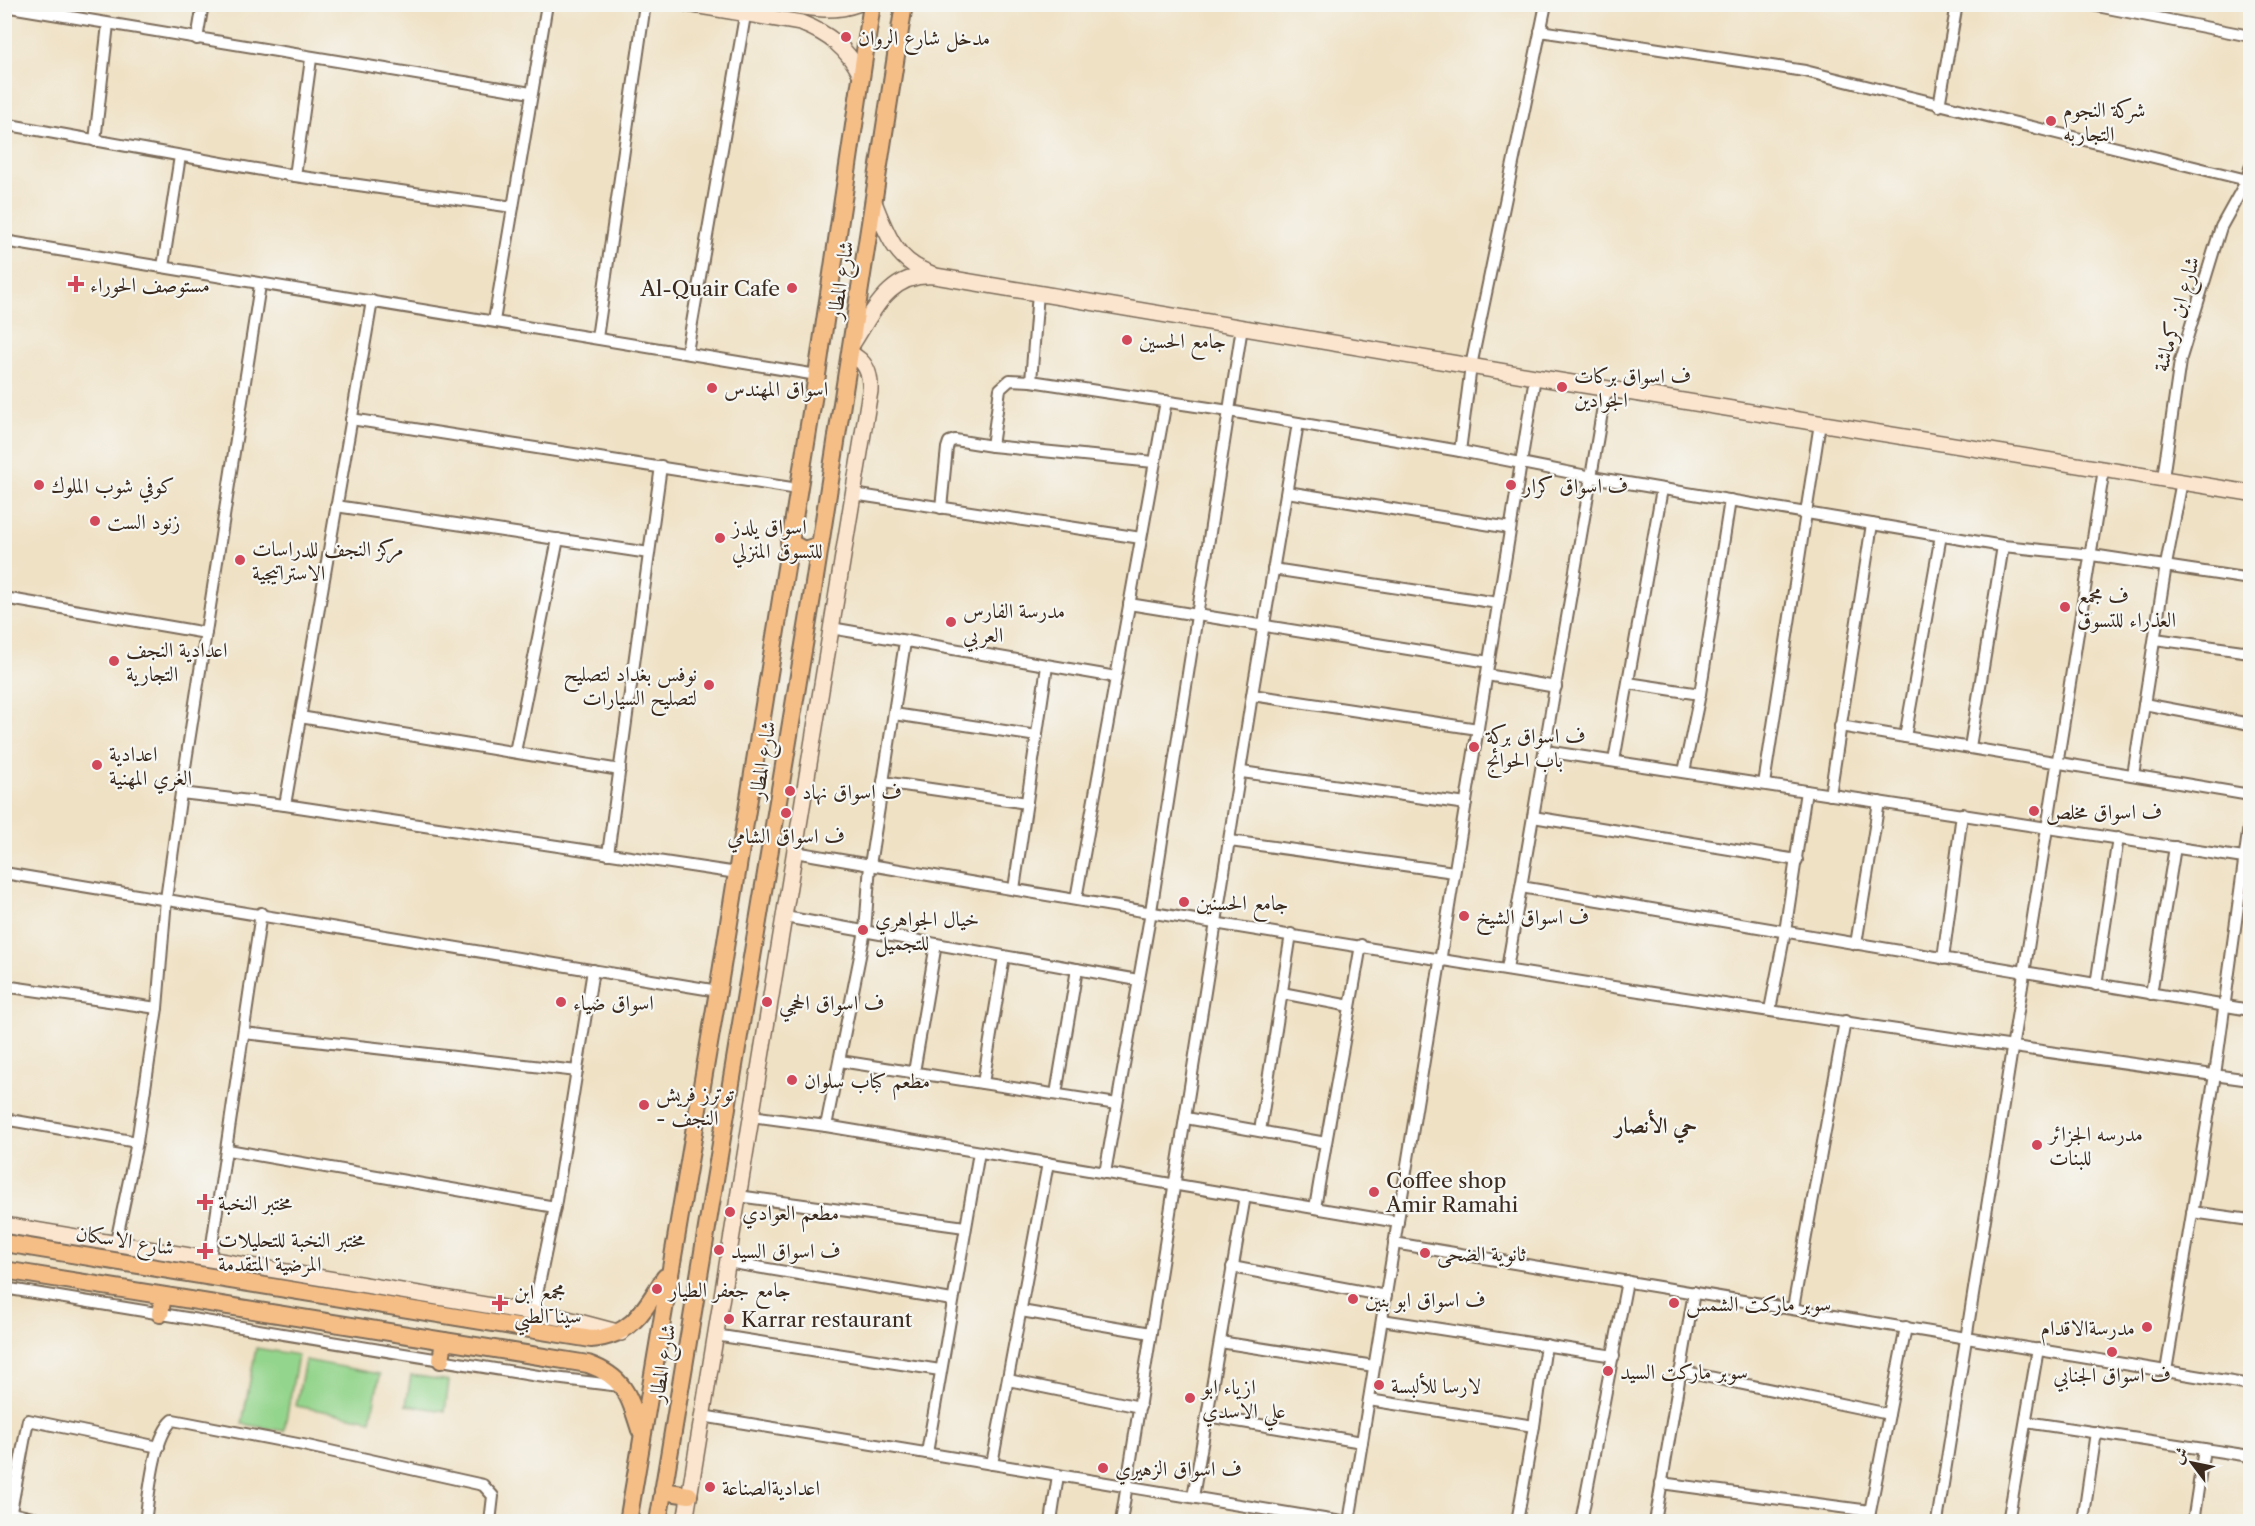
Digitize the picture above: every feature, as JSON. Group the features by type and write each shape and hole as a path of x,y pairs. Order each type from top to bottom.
{"main road":[{"name":"شارع المطار","path":"628,1521 718,991 782,595 872,4"},
{"name":"شارع المطار","path":"658,1521 812,597 904,4"},
{"path":"789,542 804,550 820,545"},
{"path":"782,595 797,589 812,597"},
{"name":"شارع الاسكان","path":"4,1243 276,1279 487,1322 591,1339 621,1333"},
{"path":"4,1270 588,1364 604,1370 623,1386 641,1435"},
{"path":"621,1333 640,1316 669,1271"},
{"path":"160,1314 163,1296"},
{"path":"486,1348 492,1336 487,1322"},
{"path":"518,1353 514,1339 521,1328"},
{"path":"441,1360 444,1341"},
{"path":"663,1491 689,1495"}],"street":[{"path":"197,39 203,4"},
{"path":"495,321 547,4"},
{"path":"597,338 645,4"},
{"path":"688,4 746,9 815,28 840,45 851,56 861,75"},
{"path":"784,4 815,9 848,6"},
{"path":"1460,451 1471,366 1546,4"},
{"path":"1939,106 1957,4"},
{"path":"2087,4 2250,36"},
{"path":"4,6 311,59 531,93"},
{"path":"687,352 746,9"},
{"path":"94,141 108,24"},
{"path":"1540,31 1805,71 1939,106 2249,174"},
{"path":"295,176 311,59"},
{"path":"4,124 295,176 513,207"},
{"path":"163,267 180,156"},
{"name":"شارع ابن كرماشة","path":"2163,478 2180,361 2221,227 2249,174"},
{"path":"874,202 896,251 914,266 934,276"},
{"path":"4,241 817,375"},
{"path":"685,1521 870,385 866,367 852,348 890,288 906,278 934,276 1535,378 2250,493"},
{"path":"116,1242 137,1142 157,1008 166,899 181,793 260,285"},
{"path":"1031,381 1038,293"},
{"path":"285,806 372,301"},
{"path":"1105,1173 1150,911 1242,327"},
{"path":"1349,1521 1535,378"},
{"path":"992,446 1000,389 1010,380 1031,381 1229,411 1460,451 1592,477 2003,546 2092,555 2250,579"},
{"path":"1507,969 1606,389"},
{"path":"1076,899 1166,401"},
{"path":"351,419 798,489"},
{"path":"1121,1521 1216,921 1242,772 1252,695 1298,423"},
{"path":"1764,784 1820,423"},
{"path":"941,508 950,442 956,440 992,446 1154,462"},
{"path":"608,854 661,466"},
{"path":"1937,1521 2104,469"},
{"path":"2133,775 2166,565 2182,481"},
{"path":"1614,761 1662,489"},
{"path":"1287,492 1510,528"},
{"path":"853,494 1141,538"},
{"path":"1684,772 1700,694 1730,500"},
{"path":"336,506 649,553"},
{"path":"1830,795 1872,524"},
{"path":"1905,737 1941,535"},
{"path":"515,753 558,539"},
{"path":"1970,747 2003,546"},
{"path":"1273,569 1498,603"},
{"path":"4,598 206,633"},
{"path":"1129,604 1488,662"},
{"path":"831,628 1116,677"},
{"path":"2155,639 2250,652"},
{"path":"826,1126 865,932 870,865 905,642"},
{"path":"1014,889 1047,666"},
{"path":"1486,675 1556,687"},
{"path":"1628,683 1700,694"},
{"path":"1252,695 1478,729"},
{"path":"2144,704 2250,724"},
{"path":"894,714 1037,736"},
{"path":"300,717 620,770"},
{"path":"1840,726 2250,795"},
{"path":"1545,751 2048,826 2248,859"},
{"path":"1242,772 1466,804"},
{"path":"883,782 1027,803"},
{"path":"1770,1010 1797,860 1806,791"},
{"path":"181,793 285,806 736,873"},
{"path":"1856,944 1880,802"},
{"path":"1943,959 1962,814"},
{"path":"1533,818 1797,860"},
{"path":"2166,1371 2248,859 2250,818"},
{"path":"2096,985 2118,838"},
{"path":"1230,841 1454,872"},
{"path":"2151,994 2175,847"},
{"path":"795,852 1845,1022 2250,1080"},
{"path":"4,873 718,991"},
{"path":"1521,887 2250,1010"},
{"path":"210,1258 228,1149 261,914"},
{"path":"785,917 1138,980"},
{"path":"1260,1131 1291,934"},
{"path":"914,1072 936,944"},
{"path":"1315,1208 1361,945"},
{"path":"983,1083 1004,956"},
{"path":"533,1313 555,1207 593,969"},
{"path":"1056,1094 1077,969"},
{"path":"4,986 157,1008"},
{"path":"1282,993 1350,1005"},
{"path":"1793,1308 1845,1022"},
{"path":"244,1034 577,1071"},
{"path":"840,1060 1117,1104"},
{"path":"751,1116 826,1126 1398,1222"},
{"path":"1186,1118 1326,1143"},
{"path":"4,1119 137,1142"},
{"path":"228,1149 555,1207"},
{"path":"927,1453 979,1152"},
{"path":"992,1464 1048,1163"},
{"path":"738,1196 965,1227"},
{"path":"1193,1497 1245,1196"},
{"path":"2192,1212 2250,1220"},
{"path":"4,1225 210,1258 276,1279 533,1313 587,1323 621,1333"},
{"path":"1394,1243 2250,1385"},
{"path":"728,1262 952,1300"},
{"path":"1232,1267 1386,1296"},
{"path":"1581,1521 1627,1281"},
{"path":"4,1288 441,1360 623,1386"},
{"path":"1655,1521 1694,1292"},
{"path":"1020,1311 1151,1333"},
{"path":"1382,1320 1614,1356"},
{"path":"1661,1483 1869,1516 1906,1327"},
{"path":"715,1335 940,1370"},
{"path":"1220,1342 1374,1366"},
{"path":"1517,1521 1546,1346"},
{"path":"2008,1521 2038,1349"},
{"path":"1680,1371 1889,1414"},
{"path":"1008,1380 1140,1407"},
{"path":"1369,1400 1534,1426"},
{"path":"702,1416 1193,1497 1270,1516 1342,1521"},
{"path":"1207,1416 1362,1442"},
{"path":"51,1521 10,1517 28,1420 159,1447"},
{"path":"145,1521 159,1447 166,1426 173,1420 303,1445 483,1485 493,1496 490,1521"},
{"path":"2026,1422 2250,1456"},
{"path":"2083,1521 2096,1432"},
{"path":"2193,1521 2205,1449"},
{"path":"1051,1521 1058,1475"}],"green space":[{"path":"256,1348 298,1355 284,1431 242,1424"},
{"path":"305,1360 380,1374 371,1420 296,1406"},
{"path":"411,1375 449,1381 445,1411 406,1405"}],"place":[{"name":"مدخل شارع الروان","path":"846,37"},
{"name":"شركة النجوم التجاربه","path":"2051,121"},
{"name":"مستوصف الحوراء","path":"76,284"},
{"name":"Al-Quair Cafe","path":"792,288"},
{"name":"جامع الحسين","path":"1127,340"},
{"name":"ف اسواق بركات الجوادين","path":"1562,387"},
{"name":"اسواق المهندس","path":"712,388"},
{"name":"كوفي شوب الملوك","path":"39,485"},
{"name":"ف اسواق كرار","path":"1511,485"},
{"name":"زنود الست","path":"95,521"},
{"name":"اسواق يلدز للتسوق المنزلي","path":"720,538"},
{"name":"مركز النجف للدراسات الاستراتيجية","path":"240,560"},
{"name":"ف مجمع العذراء للتسوق","path":"2065,607"},
{"name":"مدرسة الفارس العربي","path":"951,622"},
{"name":"اعدادية النجف التجارية","path":"114,661"},
{"name":"نوفس بغداد لتصليح لتصليح السيارات","path":"709,685"},
{"name":"ف اسواق بركة باب الحوائج","path":"1474,747"},
{"name":"اعدادية الغري المهنية","path":"97,765"},
{"name":"ف اسواق نهاد","path":"790,791"},
{"name":"ف اسواق مخلص","path":"2034,811"},
{"name":"ف اسواق الشامي","path":"786,813"},
{"name":"جامع الحسنين","path":"1184,902"},
{"name":"ف اسواق الشيخ","path":"1464,916"},
{"name":"خيال الجواهري للتجميل","path":"863,930"},
{"name":"اسواق ضياء","path":"561,1002"},
{"name":"ف اسواق الحجي","path":"767,1002"},
{"name":"مطعم كباب سلوان","path":"792,1080"},
{"name":"توترز فريش - النجف","path":"644,1105"},
{"name":"مدرسه الجزائر للبنات","path":"2037,1145"},
{"name":"Coffee shop Amir Ramahi","path":"1374,1192"},
{"name":"مختبر النخبة","path":"205,1202"},
{"name":"مطعم العوادي","path":"730,1212"},
{"name":"ف اسواق السيد","path":"719,1250"},
{"name":"مختبر النخبة للتحليلات المرضية المتقدمة","path":"205,1251"},
{"name":"ثانوية الضحى","path":"1425,1253"},
{"name":"جامع جعفر الطيار","path":"657,1289"},
{"name":"ف اسواق ابو بنين","path":"1353,1299"},
{"name":"مجمع ابن سينا الطبي","path":"500,1303"},
{"name":"سوبر ماركت الشمس","path":"1674,1303"},
{"name":"Karrar restaurant","path":"729,1319"},
{"name":"مدرسةالاقدام","path":"2147,1327"},
{"name":"ف اسواق الجنابي","path":"2112,1352"},
{"name":"سوبر ماركت السيد","path":"1608,1371"},
{"name":"لارسا للألبسة","path":"1379,1385"},
{"name":"ازياء ابو علي الاسدي","path":"1190,1398"},
{"name":"ف اسواق الزهيري","path":"1103,1468"},
{"name":"اعداديةالصناعة","path":"710,1487"}],"district":[{"name":"حي الأنصار","path":"1656,1125"}]}
